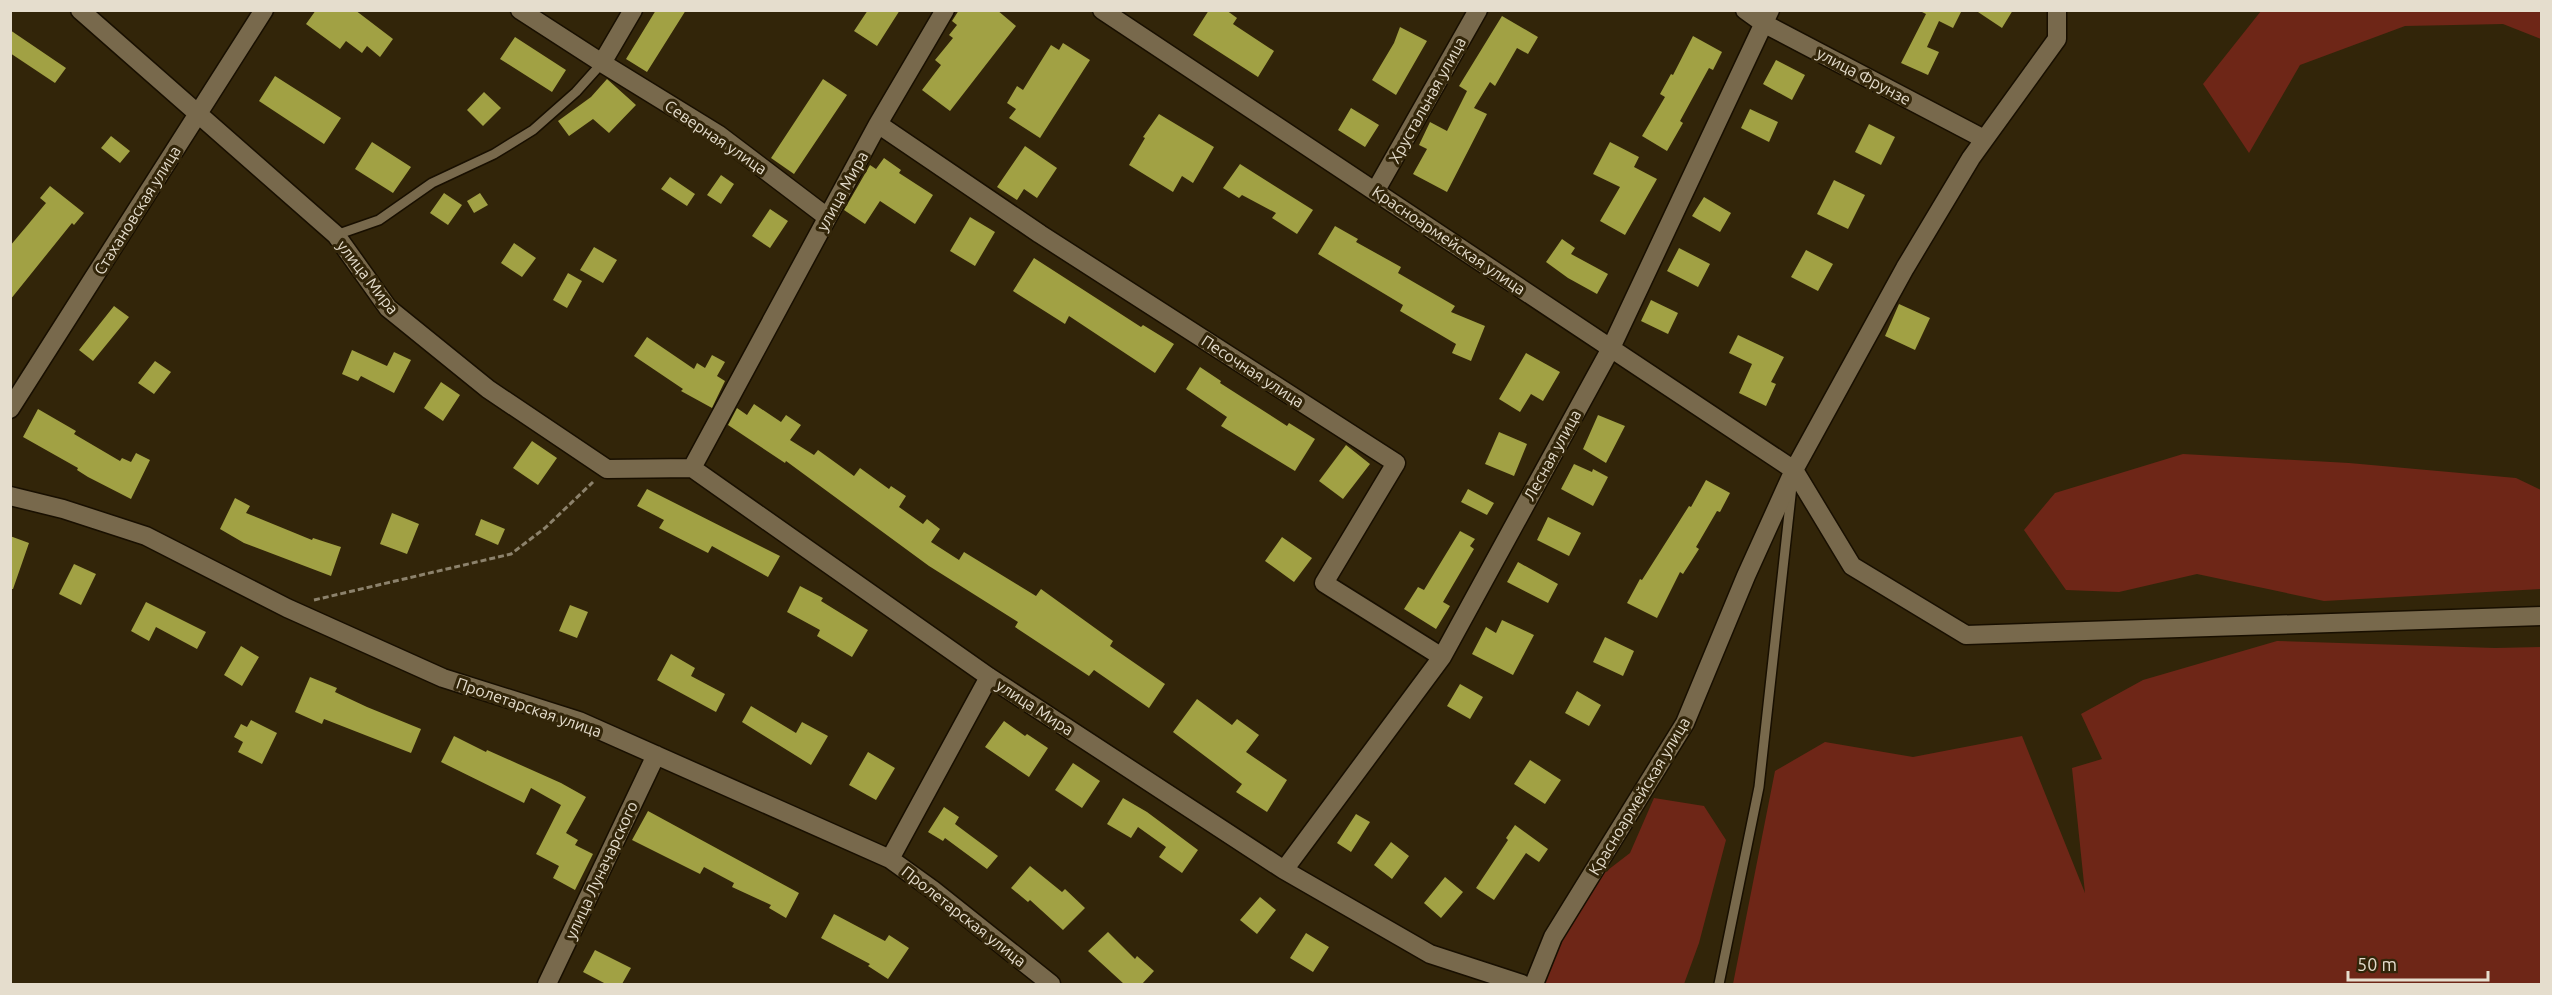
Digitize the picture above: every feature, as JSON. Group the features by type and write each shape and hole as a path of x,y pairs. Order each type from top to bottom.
{"street":[{"name":"улица Мира","path":"80,10 197,116 336,235 388,308 488,389 607,469"},
{"name":"Стахановская улица","path":"10,409 264,10"},
{"name":"Северная улица","path":"520,10 604,59 719,135 827,216"},
{"path":"604,59 633,10"},
{"name":"улица Мира","path":"945,10 827,216 692,468 989,677 1284,870 1430,954 1522,984"},
{"name":"Красноармейская улица","path":"1102,10 1376,190 1610,350 1794,470"},
{"name":"Хрустальная улица","path":"1376,190 1478,10"},
{"name":"улица Фрунзе","path":"1745,10 1766,17 1984,139"},
{"name":"Красноармейская улица","path":"1534,984 1553,937 1685,723 1746,576 1794,470 1905,268 1971,158 2057,39 2057,10"},
{"name":"Лесная улица","path":"1284,870 1442,657 1610,350 1766,17"},
{"name":"Песочная улица","path":"878,124 1040,234 1396,463 1324,583 1442,657"},
{"path":"607,469 692,468"},
{"path":"1794,470 1852,566 1966,635 2541,616"},
{"name":"Пролетарская улица","path":"10,496 63,509 146,536 287,608 443,678 579,721 890,859 1052,984"},
{"path":"890,859 989,677"},
{"name":"улица Луначарского","path":"547,984 656,755"}],"lane":[{"path":"336,235 380,220 432,183 494,154 533,130 576,92 604,59"},
{"path":"1719,984 1759,787 1794,470"}],"path":[{"path":"287,608 339,592 512,554 545,528 607,469"}],"shaded area":[{"path":"2261,11 2541,11 2541,39 2503,24 2405,26 2300,65 2249,153 2203,84"},
{"path":"2183,454 2349,463 2516,478 2541,490 2541,589 2324,601 2197,574 2119,592 2066,590 2024,530 2055,493"},
{"path":"2277,641 2495,648 2541,647 2541,984 1733,984 1775,771 1825,742 1913,757 2022,736 2085,893 2072,768 2102,759 2081,714 2143,680"},
{"path":"1654,798 1704,806 1726,840 1699,943 1684,984 1534,984 1582,890 1630,853"}],"building":[{"path":"316,10 355,10 393,39 380,57 367,46 362,53 346,41 340,49 306,24"},
{"path":"656,10 686,10 647,72 626,59"},
{"path":"868,10 900,10 877,46 854,31"},
{"path":"959,10 997,10 1016,26 950,111 922,90 941,65 935,60 953,38 949,35 957,25 952,21"},
{"path":"1209,10 1226,10 1237,18 1233,24 1274,51 1258,77 1193,35"},
{"path":"1918,10 1962,10 1953,28 1939,21 1927,47 1939,52 1928,75 1901,63 1926,14"},
{"path":"1975,10 2013,10 2002,28"},
{"path":"1502,16 1538,37 1528,54 1517,48 1495,86 1490,82 1474,108 1487,114 1447,192 1413,174 1427,149 1419,145 1430,122 1447,131 1467,91 1459,86"},
{"path":"1400,27 1427,41 1396,95 1372,80 1394,43"},
{"path":"10,30 66,68 55,83 10,53"},
{"path":"1693,36 1722,52 1713,70 1709,68 1680,121 1683,123 1667,151 1642,136 1665,97 1660,94 1671,74 1673,75"},
{"path":"515,37 566,70 552,92 500,59"},
{"path":"1063,43 1090,60 1040,138 1009,118 1016,109 1007,103 1017,86 1023,90 1051,45 1059,50"},
{"path":"1776,60 1805,75 1792,100 1763,84"},
{"path":"275,76 341,118 324,144 259,101"},
{"path":"607,79 636,105 609,133 593,119 569,136 558,121 591,97"},
{"path":"823,79 847,95 794,174 771,158"},
{"path":"484,92 501,108 483,126 467,110"},
{"path":"1351,108 1379,125 1365,147 1338,130"},
{"path":"1750,109 1778,122 1769,142 1741,128"},
{"path":"1159,114 1214,147 1193,183 1182,176 1173,192 1129,165 1145,138 1143,137"},
{"path":"1869,124 1895,137 1881,165 1855,152"},
{"path":"111,136 130,151 120,163 101,148"},
{"path":"372,142 411,167 393,193 355,169"},
{"path":"1610,142 1639,157 1634,167 1657,179 1625,235 1600,221 1620,187 1593,174"},
{"path":"1025,146 1057,168 1037,198 1024,189 1017,200 997,187"},
{"path":"884,158 901,170 899,173 933,195 915,224 880,201 865,224 844,210 870,165 876,169"},
{"path":"1240,164 1313,210 1297,234 1272,218 1276,213 1242,195 1239,198 1223,188"},
{"path":"721,175 734,184 721,204 707,195"},
{"path":"670,177 695,194 687,206 661,189"},
{"path":"1834,180 1865,195 1848,229 1817,214"},
{"path":"50,186 84,213 74,225 72,223 10,300 10,246 46,203 40,198"},
{"path":"444,193 462,205 448,225 430,213"},
{"path":"480,193 488,205 474,213 467,201"},
{"path":"1704,197 1731,213 1720,232 1692,216"},
{"path":"770,209 788,221 770,248 752,236"},
{"path":"970,217 995,232 975,266 950,251"},
{"path":"1335,226 1358,239 1356,242 1401,267 1398,273 1455,306 1451,312 1485,326 1471,361 1452,353 1456,344 1400,311 1403,305 1318,254"},
{"path":"1562,239 1575,248 1571,254 1608,274 1597,294 1568,278 1546,262"},
{"path":"514,243 536,258 522,277 501,263"},
{"path":"594,247 617,260 603,283 580,270"},
{"path":"1679,248 1710,264 1698,287 1667,271"},
{"path":"1806,250 1833,264 1818,291 1791,277"},
{"path":"1034,258 1141,327 1143,325 1174,344 1155,373 1069,316 1065,324 1013,291"},
{"path":"568,273 582,281 567,308 553,300"},
{"path":"1651,300 1678,313 1668,334 1641,321"},
{"path":"1899,304 1930,318 1915,350 1885,336"},
{"path":"114,306 129,317 93,361 79,350"},
{"path":"1738,335 1784,357 1771,382 1776,384 1766,406 1739,393 1752,364 1729,353"},
{"path":"647,337 694,369 697,363 705,368 712,355 725,362 717,376 725,381 712,408 681,391 683,389 634,356"},
{"path":"352,350 387,366 394,352 411,360 394,393 361,376 358,381 342,374"},
{"path":"1526,353 1560,372 1543,401 1531,394 1520,412 1499,399"},
{"path":"155,361 171,372 154,394 138,383"},
{"path":"1200,367 1221,381 1220,383 1287,426 1289,423 1315,439 1295,471 1221,426 1227,417 1186,389"},
{"path":"441,382 460,395 443,421 424,408"},
{"path":"754,404 781,422 786,415 801,425 790,440 814,455 818,450 854,476 860,468 889,489 891,486 906,496 899,507 923,524 927,519 940,529 931,542 959,560 964,552 1036,596 1041,589 1113,641 1110,646 1165,684 1149,708 1094,670 1089,676 1015,627 1018,622 929,566 786,461 785,463 728,425 737,408 747,415"},
{"path":"38,409 76,431 74,434 120,461 122,458 131,462 136,453 150,460 131,499 88,477 77,470 78,468 23,437"},
{"path":"1598,415 1625,426 1606,463 1583,449"},
{"path":"1499,432 1527,444 1514,476 1485,464"},
{"path":"532,441 557,458 538,485 513,468"},
{"path":"1346,445 1370,464 1343,499 1319,481"},
{"path":"1574,464 1592,472 1593,469 1608,477 1593,506 1561,489"},
{"path":"1706,480 1730,493 1696,547 1699,549 1683,574 1680,572 1657,618 1627,603 1640,579 1642,580 1689,506 1691,507"},
{"path":"647,489 780,556 768,577 712,546 708,553 659,528 664,520 637,506"},
{"path":"1468,489 1494,503 1487,515 1461,502"},
{"path":"235,498 250,506 246,513 312,540 313,538 341,547 331,576 244,543 220,529"},
{"path":"392,513 419,524 407,554 380,544"},
{"path":"1548,517 1581,533 1569,556 1537,540"},
{"path":"481,519 505,529 498,545 475,535"},
{"path":"1460,531 1475,539 1470,546 1474,549 1443,602 1450,606 1436,629 1404,609 1418,587 1424,590"},
{"path":"10,536 29,543 13,589 10,589"},
{"path":"1282,537 1312,558 1294,582 1265,561"},
{"path":"1518,562 1558,584 1548,603 1507,582"},
{"path":"74,564 96,574 81,605 59,594"},
{"path":"800,586 823,598 821,601 868,630 852,657 817,636 820,630 787,612"},
{"path":"146,602 206,632 197,649 156,627 149,641 131,631"},
{"path":"570,605 588,612 577,638 559,631"},
{"path":"1502,620 1534,635 1513,675 1472,654 1486,627 1496,633"},
{"path":"1605,637 1634,651 1623,676 1593,662"},
{"path":"241,646 259,657 242,686 224,675"},
{"path":"671,654 695,668 691,676 725,694 716,712 657,680"},
{"path":"310,677 337,688 335,692 367,707 421,729 411,753 324,719 322,724 295,712"},
{"path":"1460,684 1483,697 1470,719 1447,706"},
{"path":"1577,691 1601,705 1589,726 1565,713"},
{"path":"1197,699 1232,725 1237,719 1259,735 1246,752 1287,780 1267,812 1236,792 1242,784 1173,732"},
{"path":"751,706 796,733 802,722 828,736 811,765 742,722"},
{"path":"251,720 277,733 262,764 238,752 243,742 234,737 241,724 247,727"},
{"path":"1004,721 1025,736 1027,734 1048,748 1029,777 985,747"},
{"path":"454,736 561,783 586,797 566,833 578,840 575,845 593,854 575,890 553,878 559,866 536,854 561,805 531,788 524,803 441,762"},
{"path":"868,752 895,768 876,800 849,785"},
{"path":"1530,760 1561,780 1545,804 1514,784"},
{"path":"1073,763 1100,781 1082,808 1055,790"},
{"path":"1123,798 1147,812 1198,850 1182,873 1159,857 1166,847 1138,827 1131,838 1107,824"},
{"path":"944,807 959,817 955,824 998,856 987,869 945,838 943,841 928,832"},
{"path":"648,811 799,893 786,918 769,908 771,905 732,887 734,883 704,867 700,874 632,840"},
{"path":"1356,814 1370,822 1351,852 1337,843"},
{"path":"1515,825 1548,849 1539,862 1526,853 1494,900 1476,888 1508,840 1506,838"},
{"path":"1391,842 1409,856 1392,879 1374,865"},
{"path":"1030,866 1062,892 1065,889 1085,908 1063,930 1030,900 1028,902 1011,888"},
{"path":"1445,877 1463,892 1441,918 1424,903"},
{"path":"1260,897 1276,910 1257,934 1240,920"},
{"path":"834,914 885,941 889,935 909,948 888,979 868,966 870,964 821,938"},
{"path":"1108,932 1135,959 1137,956 1154,971 1142,984 1124,984 1088,951"},
{"path":"1306,933 1329,947 1313,972 1290,958"},
{"path":"595,950 631,968 622,984 606,984 583,972"}]}
